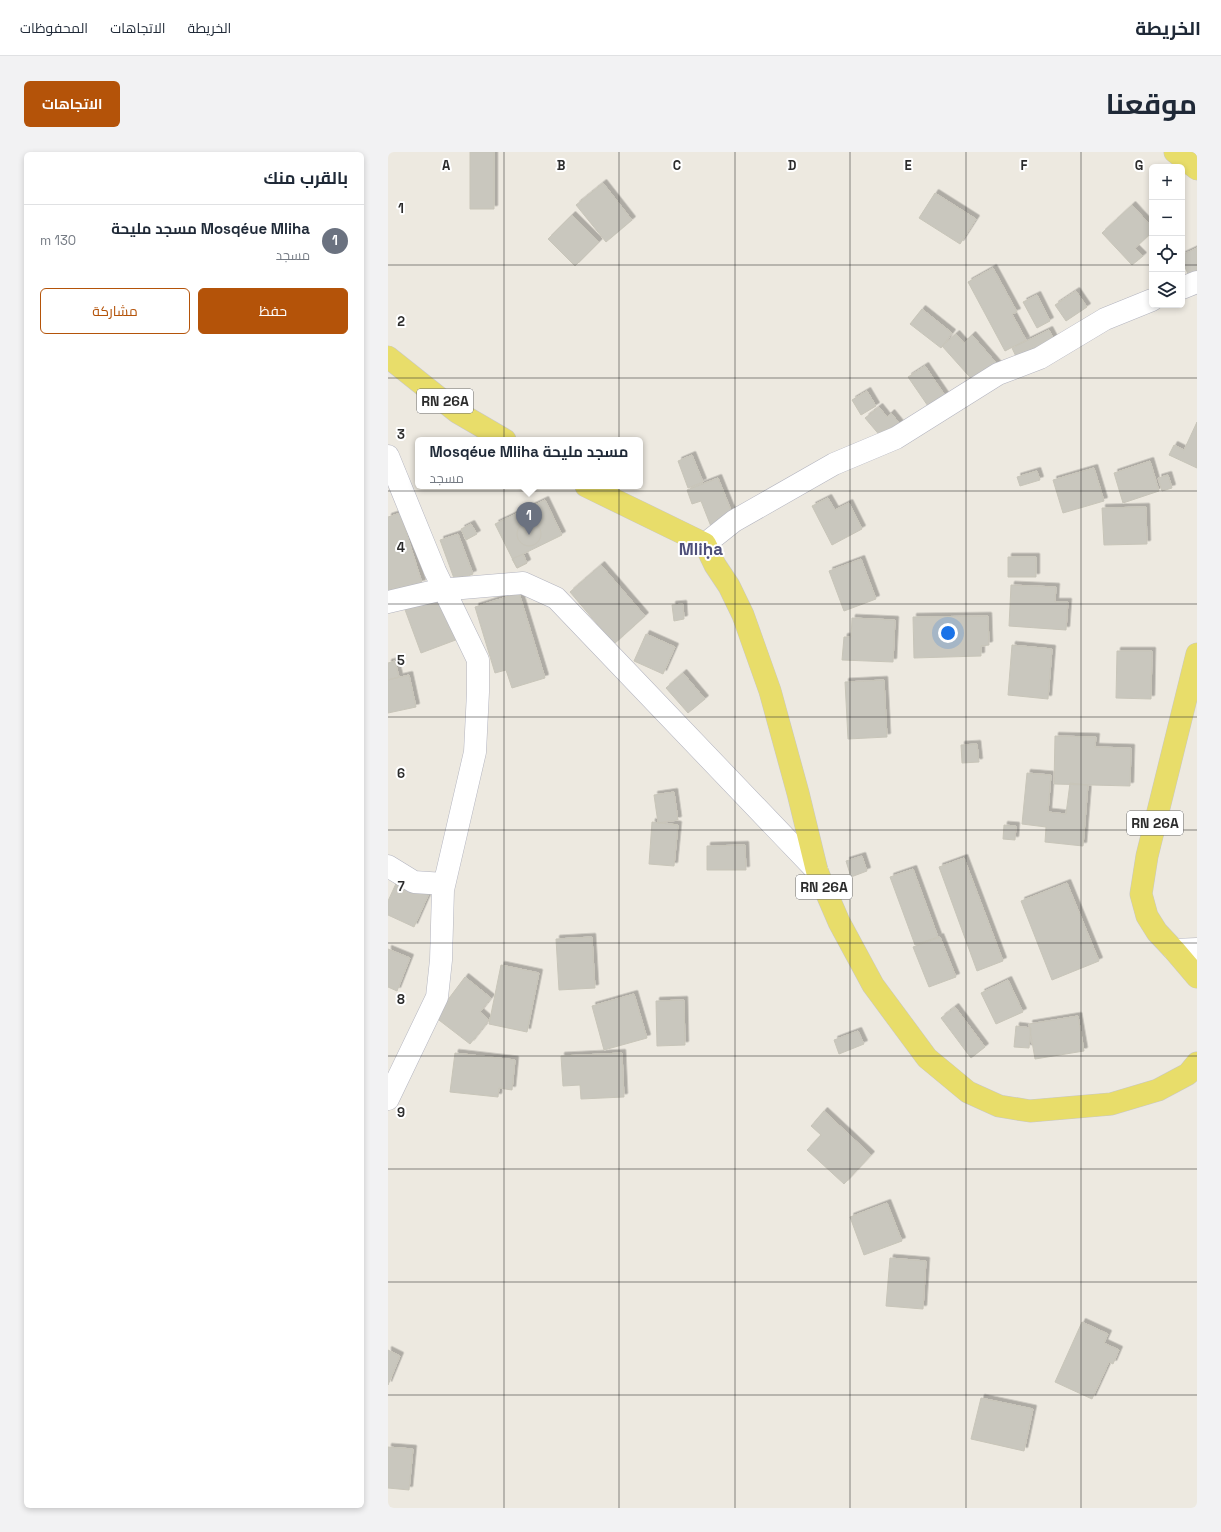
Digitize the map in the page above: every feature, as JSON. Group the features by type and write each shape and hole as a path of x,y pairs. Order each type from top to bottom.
{"main road":[{"path":"1175,152 1197,169"},
{"name":"RN 26A","path":"388,357 458,412 500,437"},
{"path":"592,489 705,544"},
{"name":"RN 26A","path":"705,544 715,566 729,586 743,615 770,691 798,793 817,871 838,922 873,985 927,1058 968,1092 999,1106 1030,1112 1111,1104 1158,1090 1188,1074 1197,1063"},
{"name":"RN 26A","path":"1197,654 1147,856 1141,894 1147,916 1157,932 1197,977"}],"street":[{"path":"1185,287 1197,282"},
{"path":"705,544 734,521 834,464 896,438 998,374 1040,358 1104,319 1149,301"},
{"path":"388,456 435,572 478,660 475,752 444,884 441,960 437,997 388,1099"},
{"path":"388,602 444,590 523,582 556,598 817,871"},
{"path":"388,866 414,882 444,884"},
{"path":"1174,950 1197,949"}],"building":[{"path":"470,152 494,152 494,209 470,209"},
{"path":"603,183 632,220 606,242 576,205"},
{"path":"935,193 976,219 960,244 919,218"},
{"path":"1132,205 1149,224 1149,235 1135,248 1143,256 1132,265 1102,233"},
{"path":"572,215 599,242 575,266 548,239"},
{"path":"1197,248 1197,272 1189,276 1185,267 1185,254"},
{"path":"993,268 1017,312 1012,314 1026,340 1005,351 968,282"},
{"path":"1076,291 1087,307 1066,321 1055,305"},
{"path":"1037,295 1050,321 1037,328 1023,302"},
{"path":"922,309 952,333 941,348 910,324"},
{"path":"1049,330 1058,347 1020,365 1012,348"},
{"path":"956,334 964,343 972,335 998,365 976,384 942,346"},
{"path":"925,366 946,397 930,409 908,377"},
{"path":"867,391 876,406 861,415 852,400"},
{"path":"879,407 887,417 891,413 900,424 882,438 865,418"},
{"path":"1197,422 1197,468 1169,455 1174,445 1184,450"},
{"path":"692,455 703,482 688,488 678,461"},
{"path":"1150,461 1159,491 1123,503 1114,473"},
{"path":"1094,468 1104,501 1063,513 1053,480"},
{"path":"1037,471 1040,480 1020,486 1017,477"},
{"path":"1168,475 1172,488 1162,491 1158,478"},
{"path":"718,478 735,520 712,529 701,501 692,504 687,490"},
{"path":"828,498 835,510 849,503 862,529 832,545 812,506"},
{"path":"545,500 562,535 523,554 527,563 517,568 495,524"},
{"path":"1146,507 1147,544 1104,545 1102,508"},
{"path":"400,513 422,583 388,593 388,517"},
{"path":"529,522 537,526 541,534 537,542 529,546 521,542 517,534 521,526"},
{"path":"471,524 477,534 466,540 461,529"},
{"path":"458,534 473,574 455,581 440,540"},
{"path":"523,554 527,563 517,568 512,559"},
{"path":"1008,557 1036,557 1036,577 1008,577"},
{"path":"861,559 876,599 844,611 829,571"},
{"path":"601,565 645,616 614,644 570,592"},
{"path":"1011,585 1056,587 1055,602 1068,602 1066,630 1009,626"},
{"path":"443,592 461,638 421,653 404,607"},
{"path":"519,593 545,678 512,688 506,670 495,673 475,607"},
{"path":"683,604 684,619 674,621 672,605"},
{"path":"988,616 989,645 981,646 981,656 914,658 913,617"},
{"path":"852,618 895,620 893,662 842,660 844,637 851,637"},
{"path":"646,634 675,647 663,674 634,661"},
{"path":"1012,645 1052,649 1048,699 1008,695"},
{"path":"1117,651 1152,651 1151,699 1116,698"},
{"path":"395,661 399,677 388,680 388,663"},
{"path":"683,673 705,699 688,713 666,688"},
{"path":"409,675 416,707 388,713 388,680"},
{"path":"884,680 887,737 848,739 845,682"},
{"path":"1055,736 1096,737 1095,747 1131,748 1130,786 1054,784"},
{"path":"977,744 979,762 962,763 961,745"},
{"path":"1027,773 1051,775 1048,812 1066,814 1070,783 1088,785 1083,846 1045,842 1046,827 1022,824"},
{"path":"674,792 678,820 658,823 654,795"},
{"path":"652,822 678,825 674,866 649,864"},
{"path":"1004,825 1016,826 1015,840 1003,839"},
{"path":"745,845 746,870 707,870 707,846"},
{"path":"862,856 867,871 851,877 846,861"},
{"path":"964,858 1003,961 977,971 939,867"},
{"path":"913,869 938,937 915,945 890,877"},
{"path":"399,877 430,891 414,927 388,915 388,901"},
{"path":"1067,883 1099,961 1052,980 1021,901"},
{"path":"592,937 595,988 559,990 556,939"},
{"path":"940,937 956,977 929,987 913,947"},
{"path":"388,949 410,958 397,991 388,987"},
{"path":"501,965 539,973 527,1032 489,1024"},
{"path":"465,977 491,998 480,1012 489,1020 470,1044 435,1017"},
{"path":"1008,980 1023,1012 996,1024 981,993"},
{"path":"634,994 647,1038 604,1050 592,1006"},
{"path":"684,1000 685,1045 657,1046 656,1001"},
{"path":"955,1007 985,1047 971,1058 941,1018"},
{"path":"1078,1016 1084,1051 1035,1059 1029,1024"},
{"path":"1016,1026 1031,1028 1029,1048 1014,1047"},
{"path":"858,1031 864,1044 839,1054 834,1040"},
{"path":"455,1053 515,1060 512,1090 499,1088 498,1097 450,1092"},
{"path":"622,1053 624,1097 581,1099 580,1085 563,1086 561,1056"},
{"path":"824,1111 871,1155 844,1184 807,1150 821,1135 811,1126"},
{"path":"887,1203 902,1241 864,1255 850,1217"},
{"path":"890,1258 926,1261 923,1309 886,1306"},
{"path":"1082,1322 1108,1334 1104,1343 1119,1350 1113,1364 1109,1362 1092,1399 1055,1382"},
{"path":"388,1350 400,1356 388,1385"},
{"path":"981,1398 1033,1409 1024,1451 971,1439"},
{"path":"388,1447 413,1449 409,1490 388,1488"}],"place":[{"name":"Mosqéue Mliha مسجد مليحة","path":"529,535"}],"district":[{"name":"Mliḥa","path":"701,549"}]}
